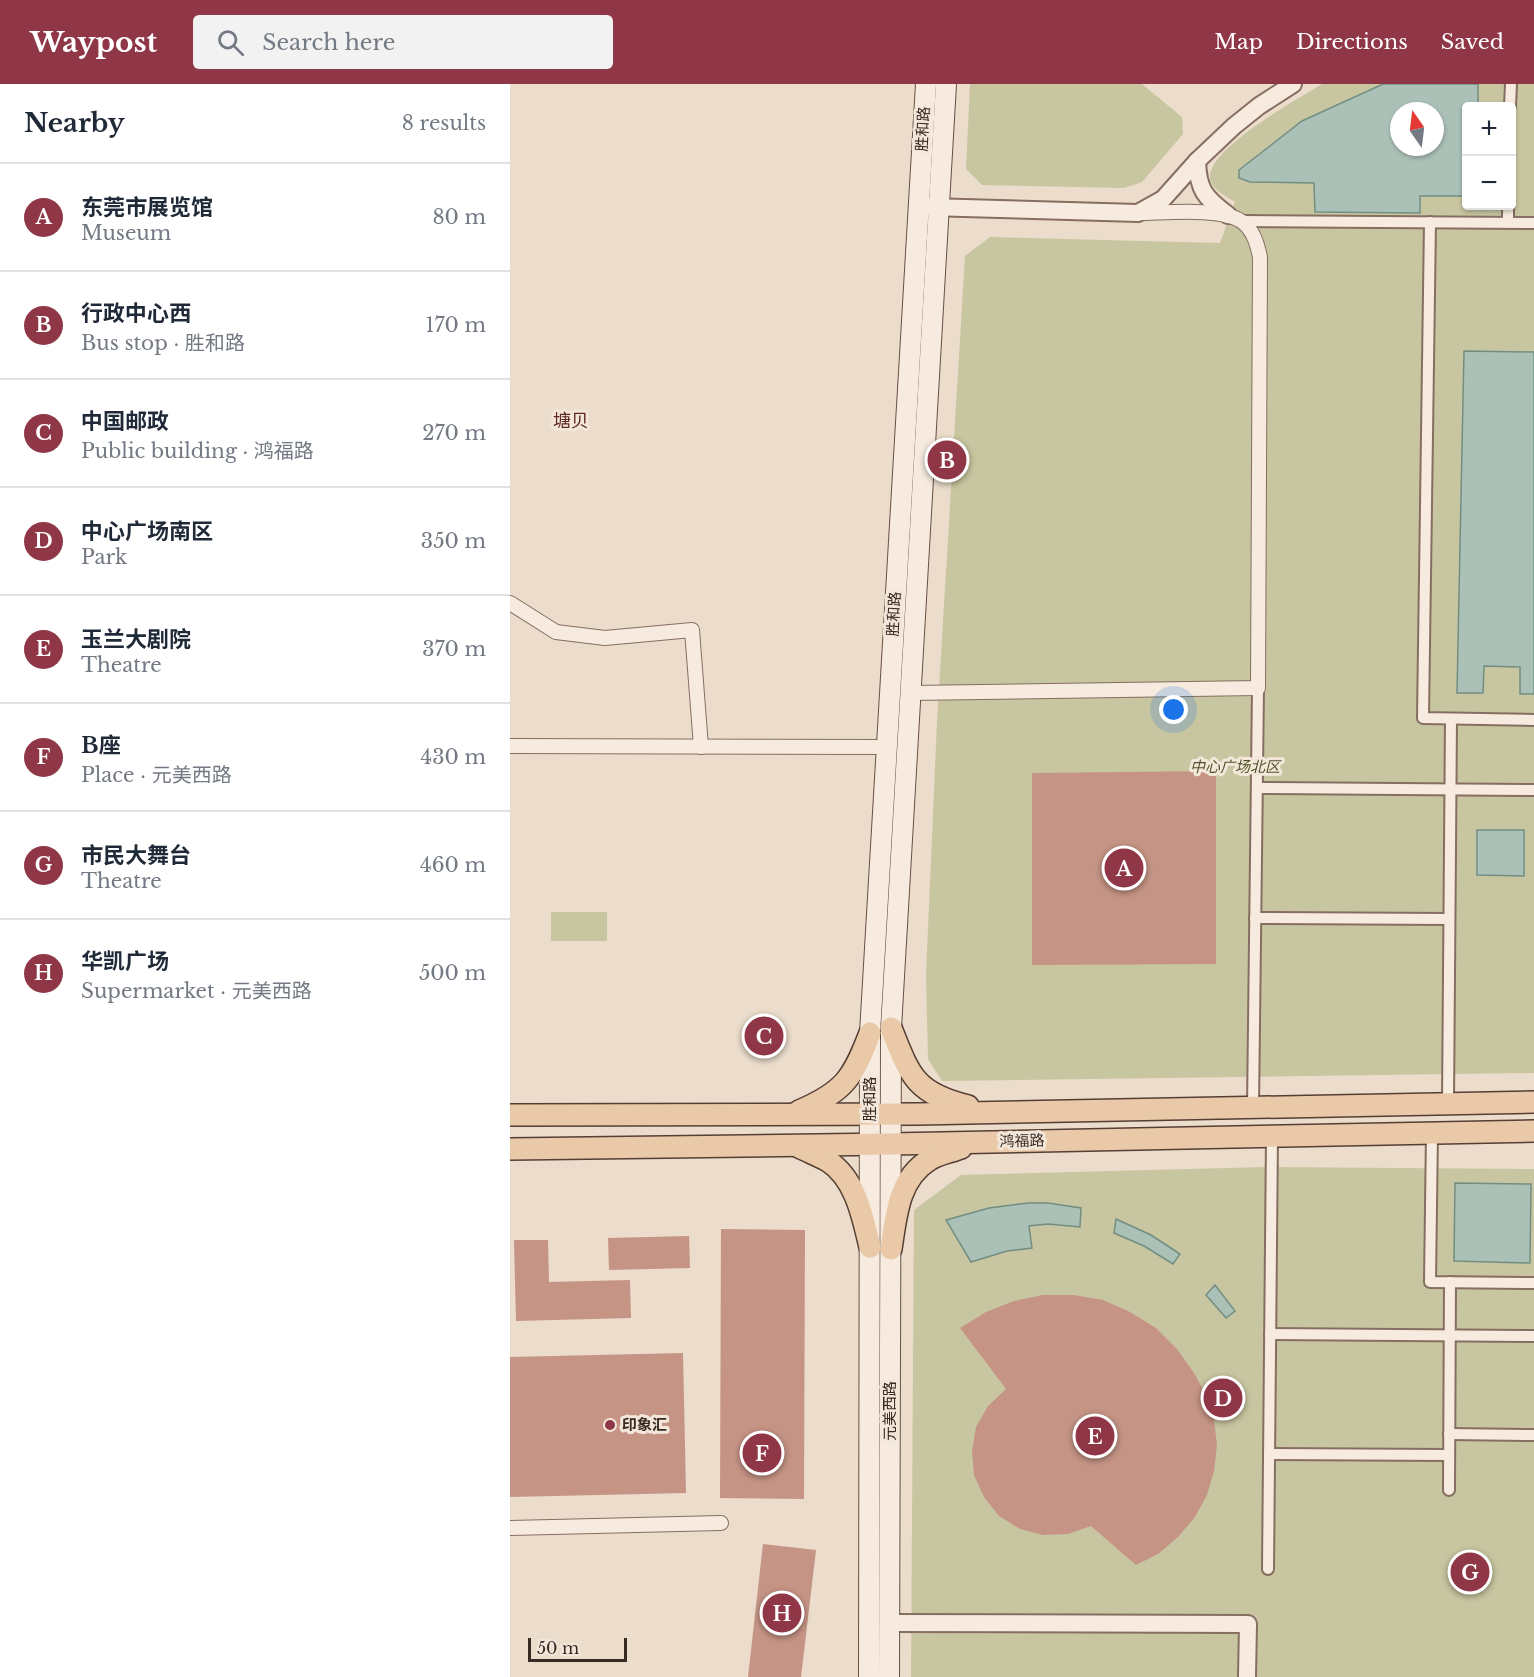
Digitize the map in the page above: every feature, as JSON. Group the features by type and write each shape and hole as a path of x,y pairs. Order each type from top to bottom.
{"main road":[{"name":"胜和路","path":"880,1144 886,747 926,84"},
{"name":"胜和路","path":"880,1030 910,693 946,84"},
{"path":"791,1114 832,1095 849,1079 880,1030 918,1083 942,1100 995,1113"},
{"name":"鸿福路","path":"510,1114 995,1113 1534,1102"},
{"name":"鸿福路","path":"510,1149 1534,1131"},
{"path":"880,1248 907,1181 929,1160 961,1148 1000,1142"},
{"name":"元美西路","path":"880,1144 889,1677"},
{"path":"796,1145 830,1162 845,1176 880,1248"},
{"name":"元美西路","path":"869,1677 880,1248"}],"street":[{"path":"1138,213 1163,199 1197,161 1242,119 1293,84"},
{"path":"1510,102 1511,84"},
{"path":"1197,161 1199,184 1205,194 1250,230 1257,242 1260,257 1253,1108"},
{"path":"919,206 1210,213 1235,218 1534,222"},
{"path":"1508,210 1508,222"},
{"path":"1430,222 1423,718 1534,720"},
{"path":"510,603 556,632 605,638 692,630 701,747"},
{"path":"910,693 1258,688"},
{"path":"1448,1104 1451,719"},
{"path":"510,746 886,747"},
{"path":"1257,788 1534,790"},
{"path":"1255,918 1449,919"},
{"path":"1432,1133 1430,1282 1534,1282"},
{"path":"1268,1569 1272,1136"},
{"path":"1449,1490 1450,1282"},
{"path":"1270,1334 1534,1336"},
{"path":"1449,1434 1534,1435"},
{"path":"1269,1454 1449,1455"},
{"path":"510,1528 721,1523"},
{"path":"889,1623 1248,1624 1247,1677"}],"green space":[{"path":"970,84 1142,84 1182,117 1183,134 1142,182 1124,188 982,185 966,169"},
{"name":"中心广场北区","path":"1322,84 1534,84 1534,1073 942,1081 928,1059 926,975 937,722 965,256 990,237 1220,243 1235,202 1213,186 1210,177 1214,165 1224,152 1239,139 1276,112"},
{"path":"551,912 607,912 607,941 551,941"},
{"path":"1265,1167 1534,1169 1534,1677 911,1677 914,1210 961,1175"}],"shaded area":[{"path":"1383,84 1478,84 1478,102 1462,102 1462,196 1420,196 1420,213 1315,212 1314,183 1250,182 1239,178 1239,170 1302,121"},
{"path":"1464,351 1534,352 1534,694 1520,694 1520,667 1484,666 1483,693 1457,693"},
{"path":"1477,830 1524,830 1524,876 1477,875"},
{"path":"1455,1183 1531,1184 1530,1263 1454,1261"},
{"path":"1048,1203 1081,1208 1080,1227 1048,1224 1029,1226 1032,1248 1007,1251 971,1262 946,1220 989,1208"},
{"path":"1116,1219 1151,1235 1180,1254 1173,1264 1144,1246 1114,1233"},
{"path":"1215,1285 1235,1311 1226,1318 1206,1295"}],"building":[{"path":"1216,771 1216,964 1032,965 1032,773"},
{"path":"721,1229 805,1230 804,1499 720,1498"},
{"path":"689,1236 690,1268 609,1270 608,1238"},
{"path":"514,1240 548,1240 549,1282 630,1280 631,1318 516,1321"},
{"path":"1043,1295 1073,1295 1103,1300 1130,1312 1156,1328 1177,1349 1206,1395 1214,1420 1217,1445 1214,1471 1207,1495 1195,1517 1178,1537 1158,1554 1136,1565 1091,1526 1068,1534 1043,1535 1020,1529 999,1516 984,1497 974,1475 972,1451 976,1427 988,1406 1006,1389 960,1328 986,1312 1014,1301"},
{"name":"印象汇","path":"683,1353 686,1493 510,1497 510,1357"},
{"path":"763,1544 816,1550 801,1677 748,1677"}],"place":[{"name":"行政中心西","path":"947,460"},
{"name":"东莞市展览馆","path":"1124,868"},
{"name":"中国邮政","path":"764,1036"},
{"name":"中心广场南区","path":"1223,1398"},
{"name":"印象汇","path":"610,1425"},
{"name":"玉兰大剧院","path":"1095,1436"},
{"name":"B座","path":"762,1453"},
{"name":"市民大舞台","path":"1470,1572"},
{"name":"华凯广场","path":"782,1613"}],"district":[{"name":"塘贝","path":"571,421"}]}
